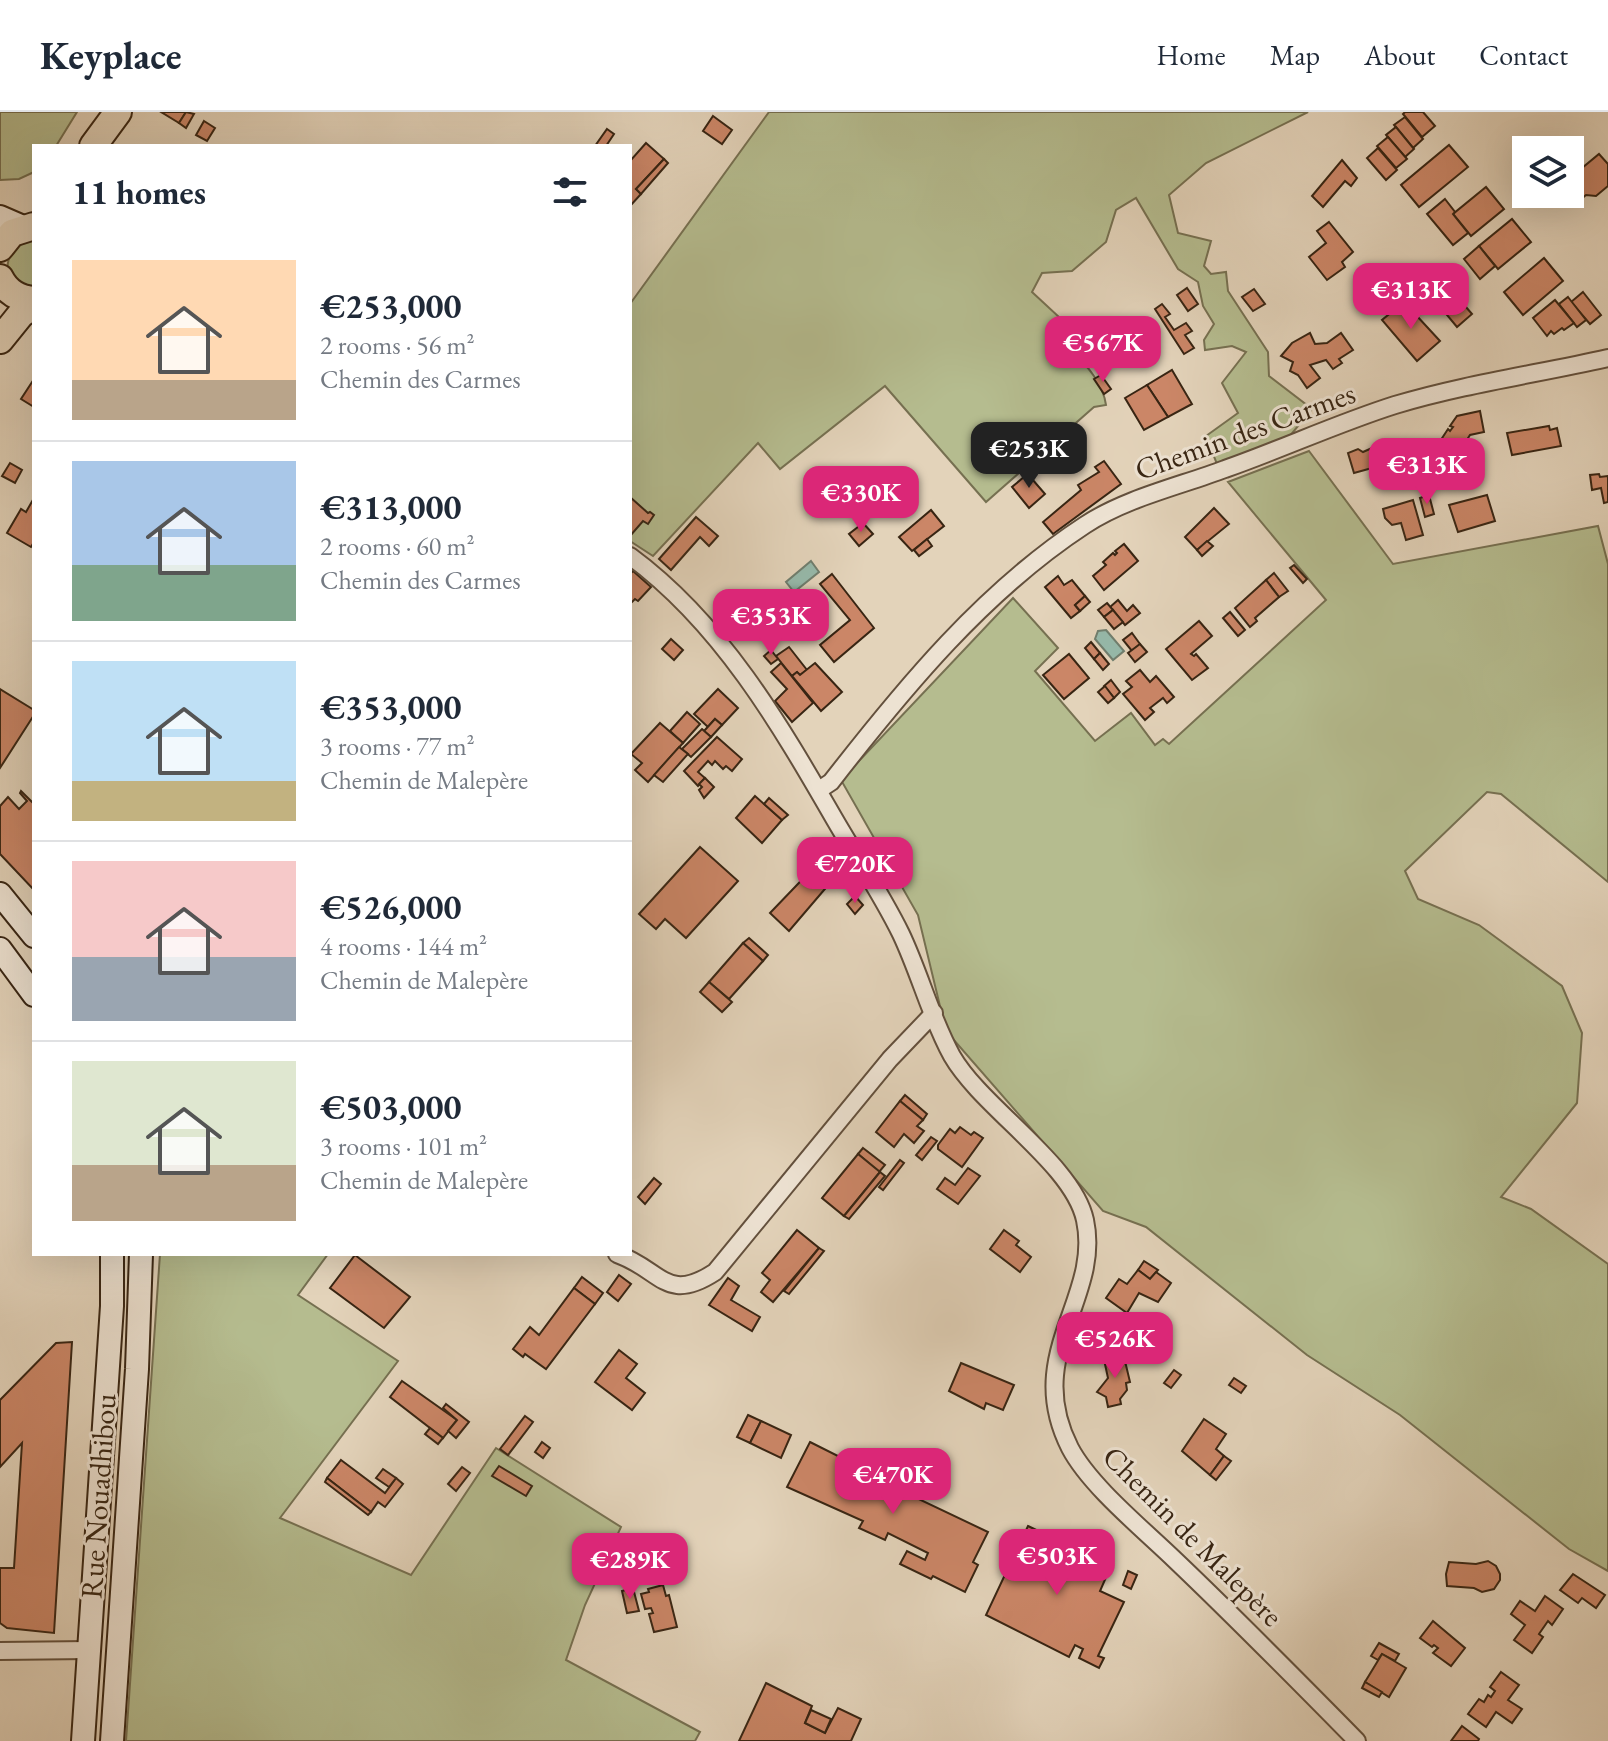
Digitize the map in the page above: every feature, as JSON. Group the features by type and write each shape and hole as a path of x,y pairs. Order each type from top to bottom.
{"main road":[{"path":"0,248 19,223"},
{"path":"1,288 32,302"},
{"path":"0,340 32,305"}],"street":[{"name":"Chemin des Carmes","path":"819,790 831,782 899,698 954,637 1032,564 1087,524 1140,500 1395,405 1526,373 1608,358"},
{"name":"Chemin de Malepère","path":"632,558 678,594 701,619 780,725 900,932 959,1066 1056,1171 1069,1187 1085,1217 1086,1257 1056,1356 1054,1378 1062,1429 1071,1451 1115,1502 1220,1602 1357,1741"},
{"path":"0,894 32,934"},
{"path":"1,951 32,992"},
{"path":"621,1256 670,1283 684,1287 696,1284 715,1272 890,1059 934,1013"},
{"name":"Rue Nouadhibou","path":"83,1741 112,1306 112,1256"},
{"name":"Rue Nouadhibou","path":"112,1741 137,1369 141,1256"},
{"path":"0,1651 89,1650"}],"shaded area":[{"path":"0,112 77,112 57,144 32,144 32,173 19,179 0,180"},
{"path":"769,112 1308,112 1206,163 1169,195 1178,233 1211,241 1204,266 1211,274 1226,272 1228,291 1268,352 1269,376 1312,409 1280,448 1217,464 1206,436 1238,413 1222,383 1246,352 1232,346 1205,350 1204,340 1214,324 1203,306 1198,282 1178,269 1136,198 1116,210 1106,242 1072,271 1042,273 1032,292 1073,330 1069,346 1097,381 1106,405 1094,407 986,502 885,386 780,469 758,443 653,556 632,542 632,301"},
{"path":"32,240 32,292 8,274 10,255"},
{"path":"1309,451 1393,564 1598,526 1608,564 1608,882 1501,794 1487,792 1405,871 1418,899 1479,925 1562,986 1582,1033 1577,1103 1501,1197 1531,1209 1608,1264 1608,1571 1569,1549 1400,1415 1307,1355 1146,1227 1103,1211 946,1031 918,915 841,780 1013,598 1058,648 1035,671 1095,741 1131,713 1155,745 1163,739 1169,744 1326,600 1228,482"},
{"path":"811,561 819,572 794,592 786,582"},
{"path":"1106,630 1124,651 1113,660 1095,639 1098,631"},
{"path":"160,1256 327,1256 298,1295 398,1361 280,1518 411,1575 496,1448 621,1527 585,1605 566,1660 700,1732 695,1741 126,1741"}],"building":[{"path":"161,112 186,112 179,123"},
{"path":"186,112 194,114 186,128 179,123"},
{"path":"1423,112 1435,126 1422,137 1403,114"},
{"path":"713,116 732,130 722,144 703,131"},
{"path":"1405,117 1423,139 1413,148 1394,125"},
{"path":"204,121 215,128 207,141 196,135"},
{"path":"1396,127 1414,149 1405,157 1386,135"},
{"path":"607,129 614,134 607,144 596,144"},
{"path":"1388,137 1407,159 1396,168 1377,146"},
{"path":"646,143 664,159 636,189 641,194 632,204 632,159"},
{"path":"1449,145 1468,167 1419,207 1401,185"},
{"path":"1378,148 1397,170 1386,180 1367,158"},
{"path":"1599,154 1608,164 1608,186 1596,196 1584,197 1584,166"},
{"path":"664,159 668,163 641,194 636,189"},
{"path":"1342,160 1357,178 1351,186 1345,181 1323,207 1312,196"},
{"path":"1486,187 1504,209 1471,236 1453,214"},
{"path":"1445,199 1468,233 1453,245 1427,214"},
{"path":"1512,219 1531,242 1498,269 1479,246"},
{"path":"1329,222 1353,252 1342,262 1345,267 1327,280 1309,257 1326,243 1317,231"},
{"path":"1479,246 1495,266 1480,279 1464,259"},
{"path":"1544,258 1563,281 1523,315 1504,292"},
{"path":"1383,285 1391,287 1393,295 1387,300 1380,298 1378,290"},
{"path":"1187,288 1198,304 1188,311 1177,295"},
{"path":"1254,289 1265,304 1253,311 1242,297"},
{"path":"1452,291 1472,314 1457,327 1437,303"},
{"path":"1583,292 1601,315 1590,324 1571,302"},
{"path":"1568,297 1586,320 1577,327 1559,304"},
{"path":"1555,300 1574,323 1554,334 1551,331 1547,336 1533,318"},
{"path":"1404,302 1440,341 1417,361 1382,320"},
{"path":"1162,304 1170,314 1165,317 1174,330 1186,323 1192,331 1185,335 1194,348 1184,354 1155,309"},
{"path":"1310,333 1315,344 1327,343 1341,333 1353,350 1339,359 1342,363 1333,369 1326,360 1310,365 1320,378 1307,388 1298,375 1290,371 1293,362 1281,356 1292,343"},
{"path":"1172,370 1192,404 1168,417 1147,385"},
{"path":"1101,375 1111,389 1104,394 1094,379"},
{"path":"32,382 32,406 21,399"},
{"path":"1147,385 1168,417 1144,430 1125,398"},
{"path":"1480,411 1484,432 1470,435 1460,451 1456,449 1450,459 1435,449 1448,429 1450,431 1453,427 1450,426 1457,416"},
{"path":"1549,426 1550,430 1557,428 1561,446 1512,455 1507,433"},
{"path":"1383,443 1390,463 1354,473 1348,453 1358,449 1363,452"},
{"path":"1104,461 1121,484 1053,534 1043,522 1081,490 1078,485 1099,472 1095,467"},
{"path":"10,463 22,470 15,483 2,476"},
{"path":"1031,471 1036,475 1032,479 1045,494 1029,508 1012,487"},
{"path":"1599,474 1600,477 1608,476 1608,502 1604,503 1601,488 1592,490 1590,475"},
{"path":"1429,495 1434,514 1425,517 1420,498"},
{"path":"1487,495 1495,521 1458,532 1449,505"},
{"path":"632,499 654,515 648,524 643,521 632,534"},
{"path":"1413,500 1423,535 1406,540 1401,523 1392,525 1385,518 1383,509"},
{"path":"32,502 31,547 7,533 21,509 26,512"},
{"path":"1214,508 1229,524 1197,550 1185,537"},
{"path":"931,510 944,526 912,551 899,537"},
{"path":"696,517 718,536 709,546 700,537 671,570 659,559"},
{"path":"863,523 873,534 859,546 849,534"},
{"path":"927,539 932,546 919,556 914,550"},
{"path":"1207,541 1213,546 1202,556 1197,550"},
{"path":"1124,544 1138,561 1104,590 1093,576 1106,565 1103,562 1113,553 1115,555 1115,551"},
{"path":"1294,565 1307,579 1303,583 1290,568"},
{"path":"632,572 651,587 638,601 635,599 632,602"},
{"path":"1274,573 1288,591 1279,597 1266,580"},
{"path":"832,574 874,628 834,662 820,645 850,620 820,584"},
{"path":"1058,576 1064,585 1072,580 1085,596 1075,605 1080,611 1071,618 1045,587"},
{"path":"1266,580 1279,597 1255,618 1257,621 1250,627 1235,608"},
{"path":"1085,596 1090,602 1080,611 1075,605"},
{"path":"1118,600 1127,611 1133,605 1140,613 1125,625 1110,607"},
{"path":"1107,603 1113,610 1104,617 1098,610"},
{"path":"1113,610 1123,622 1114,629 1104,617"},
{"path":"1230,612 1245,630 1238,636 1223,618"},
{"path":"1199,621 1212,636 1191,654 1196,654 1208,668 1192,680 1166,649"},
{"path":"1132,633 1140,644 1132,651 1123,640"},
{"path":"671,639 683,650 674,660 662,649"},
{"path":"1091,642 1100,653 1094,659 1085,648"},
{"path":"1140,644 1147,652 1135,662 1128,653"},
{"path":"789,647 807,670 800,675 797,672 792,676 776,656"},
{"path":"771,650 778,659 771,664 764,656"},
{"path":"1100,653 1109,664 1103,670 1094,659"},
{"path":"1069,654 1089,678 1064,699 1043,675"},
{"path":"781,663 813,703 792,722 775,701 787,689 771,672"},
{"path":"815,663 842,692 821,711 792,676 797,672 800,675"},
{"path":"1140,670 1150,682 1156,676 1174,697 1167,703 1163,698 1150,708 1154,712 1145,720 1123,694 1132,687 1126,681"},
{"path":"1111,680 1120,692 1114,698 1104,686"},
{"path":"1105,686 1114,698 1108,703 1098,692"},
{"path":"0,689 32,709 32,718 0,768"},
{"path":"718,689 738,708 722,725 715,719 708,727 694,714"},
{"path":"687,712 700,724 683,743 670,731"},
{"path":"715,719 722,725 711,737 704,731"},
{"path":"660,723 683,743 648,782 635,770 642,763 632,753"},
{"path":"702,729 711,737 691,757 682,749"},
{"path":"717,737 742,759 732,771 726,766 723,769 715,761 712,765 708,761 698,772 705,778 698,786 684,771"},
{"path":"679,747 688,754 663,782 654,775"},
{"path":"705,778 714,787 704,798 699,784"},
{"path":"20,793 32,802 32,888 0,854 0,806 8,797 19,809 27,801"},
{"path":"755,796 782,820 762,843 736,818"},
{"path":"769,798 788,815 782,820 764,804"},
{"path":"830,839 835,843 823,855 819,851"},
{"path":"700,847 738,881 686,938 665,919 656,929 639,914"},
{"path":"820,861 836,876 789,931 770,913"},
{"path":"855,896 863,905 855,914 847,904"},
{"path":"749,938 768,955 763,961 743,943"},
{"path":"743,943 763,961 729,999 709,982"},
{"path":"709,982 732,1002 722,1012 700,992"},
{"path":"905,1095 927,1114 923,1120 900,1101"},
{"path":"900,1101 923,1120 917,1126 924,1131 914,1143 904,1134 894,1147 876,1132"},
{"path":"960,1127 971,1135 974,1132 983,1138 962,1167 938,1149 950,1129 955,1133"},
{"path":"931,1137 937,1141 922,1160 916,1155"},
{"path":"863,1148 885,1165 879,1172 858,1154"},
{"path":"858,1154 880,1172 844,1216 822,1198"},
{"path":"900,1160 904,1163 883,1190 879,1187"},
{"path":"968,1168 980,1176 958,1204 937,1189 945,1178 955,1185"},
{"path":"880,1172 885,1176 849,1219 844,1216"},
{"path":"654,1178 661,1184 645,1204 638,1197"},
{"path":"797,1230 819,1248 773,1302 761,1292 770,1280 762,1273"},
{"path":"1004,1230 1019,1241 1016,1245 1031,1257 1020,1272 990,1249"},
{"path":"819,1248 824,1251 789,1294 784,1291"},
{"path":"356,1256 410,1297 384,1328 330,1288"},
{"path":"1144,1261 1158,1270 1150,1279 1138,1270"},
{"path":"1138,1270 1150,1279 1156,1272 1171,1283 1158,1302 1139,1293 1127,1313 1106,1298 1119,1279 1127,1284"},
{"path":"619,1275 631,1284 618,1301 607,1292"},
{"path":"582,1277 603,1293 595,1304 574,1288"},
{"path":"728,1278 739,1286 731,1300 760,1317 752,1331 709,1305"},
{"path":"574,1288 595,1304 546,1369 513,1349 530,1327 539,1335"},
{"path":"72,1342 54,1633 7,1628 0,1623 0,1568 14,1568 22,1443 0,1467 0,1400 56,1343"},
{"path":"619,1350 637,1364 626,1378 645,1393 632,1410 595,1382"},
{"path":"1116,1353 1118,1362 1125,1361 1130,1382 1126,1383 1127,1390 1120,1399 1121,1404 1108,1407 1106,1397 1097,1392 1108,1378 1103,1355"},
{"path":"961,1363 1014,1385 1003,1410 986,1403 984,1409 949,1391"},
{"path":"1174,1370 1181,1375 1171,1388 1164,1383"},
{"path":"1234,1378 1246,1386 1241,1393 1229,1385"},
{"path":"402,1381 457,1420 443,1438 390,1397"},
{"path":"446,1404 469,1422 456,1438 448,1431 457,1420 443,1408"},
{"path":"748,1415 761,1421 750,1443 737,1437"},
{"path":"525,1416 533,1422 508,1455 500,1449"},
{"path":"1204,1419 1226,1434 1216,1449 1224,1456 1210,1475 1182,1451"},
{"path":"761,1421 791,1435 781,1458 750,1443"},
{"path":"430,1428 443,1438 438,1444 425,1434"},
{"path":"542,1442 550,1448 543,1458 535,1452"},
{"path":"810,1442 846,1460 845,1464 988,1532 973,1562 978,1565 965,1592 900,1564 907,1551 925,1560 928,1553 888,1533 885,1540 859,1528 863,1521 787,1487"},
{"path":"1224,1456 1231,1461 1216,1480 1210,1475"},
{"path":"341,1460 385,1493 396,1478 403,1484 385,1507 378,1502 371,1512 327,1478"},
{"path":"499,1466 532,1486 526,1496 492,1476"},
{"path":"462,1467 470,1473 456,1491 448,1484"},
{"path":"383,1469 396,1478 389,1487 376,1478"},
{"path":"327,1478 371,1512 368,1515 325,1482"},
{"path":"1028,1526 1111,1566 1100,1591 1124,1602 1098,1656 1104,1658 1099,1668 1079,1658 1083,1649 1075,1645 1069,1657 986,1615"},
{"path":"1488,1561 1496,1566 1500,1574 1494,1589 1482,1592 1474,1588 1447,1586 1449,1562 1476,1564"},
{"path":"1128,1571 1137,1575 1131,1589 1123,1585"},
{"path":"1573,1574 1605,1595 1596,1608 1582,1598 1578,1603 1560,1590"},
{"path":"663,1585 666,1596 669,1595 677,1627 654,1632 649,1614 653,1613 651,1608 645,1609 641,1594"},
{"path":"633,1588 639,1611 627,1613 622,1591"},
{"path":"1545,1596 1563,1609 1552,1625 1548,1621 1539,1634 1543,1637 1532,1653 1514,1640 1525,1625 1511,1614 1520,1601 1535,1611"},
{"path":"1433,1621 1465,1648 1451,1666 1433,1653 1438,1648 1420,1638"},
{"path":"1379,1643 1399,1654 1395,1661 1382,1654 1378,1660 1371,1656"},
{"path":"1382,1654 1406,1668 1389,1697 1365,1682"},
{"path":"1501,1672 1519,1685 1508,1700 1522,1709 1512,1723 1496,1712 1486,1727 1468,1714 1479,1699 1484,1702 1488,1695 1491,1697 1495,1691 1490,1687"},
{"path":"1365,1682 1382,1692 1379,1697 1362,1688"},
{"path":"766,1683 812,1706 805,1723 825,1733 838,1708 861,1719 851,1741 739,1741"},
{"path":"811,1710 831,1719 825,1733 805,1723"},
{"path":"1462,1726 1479,1739 1478,1741 1451,1741"}]}
